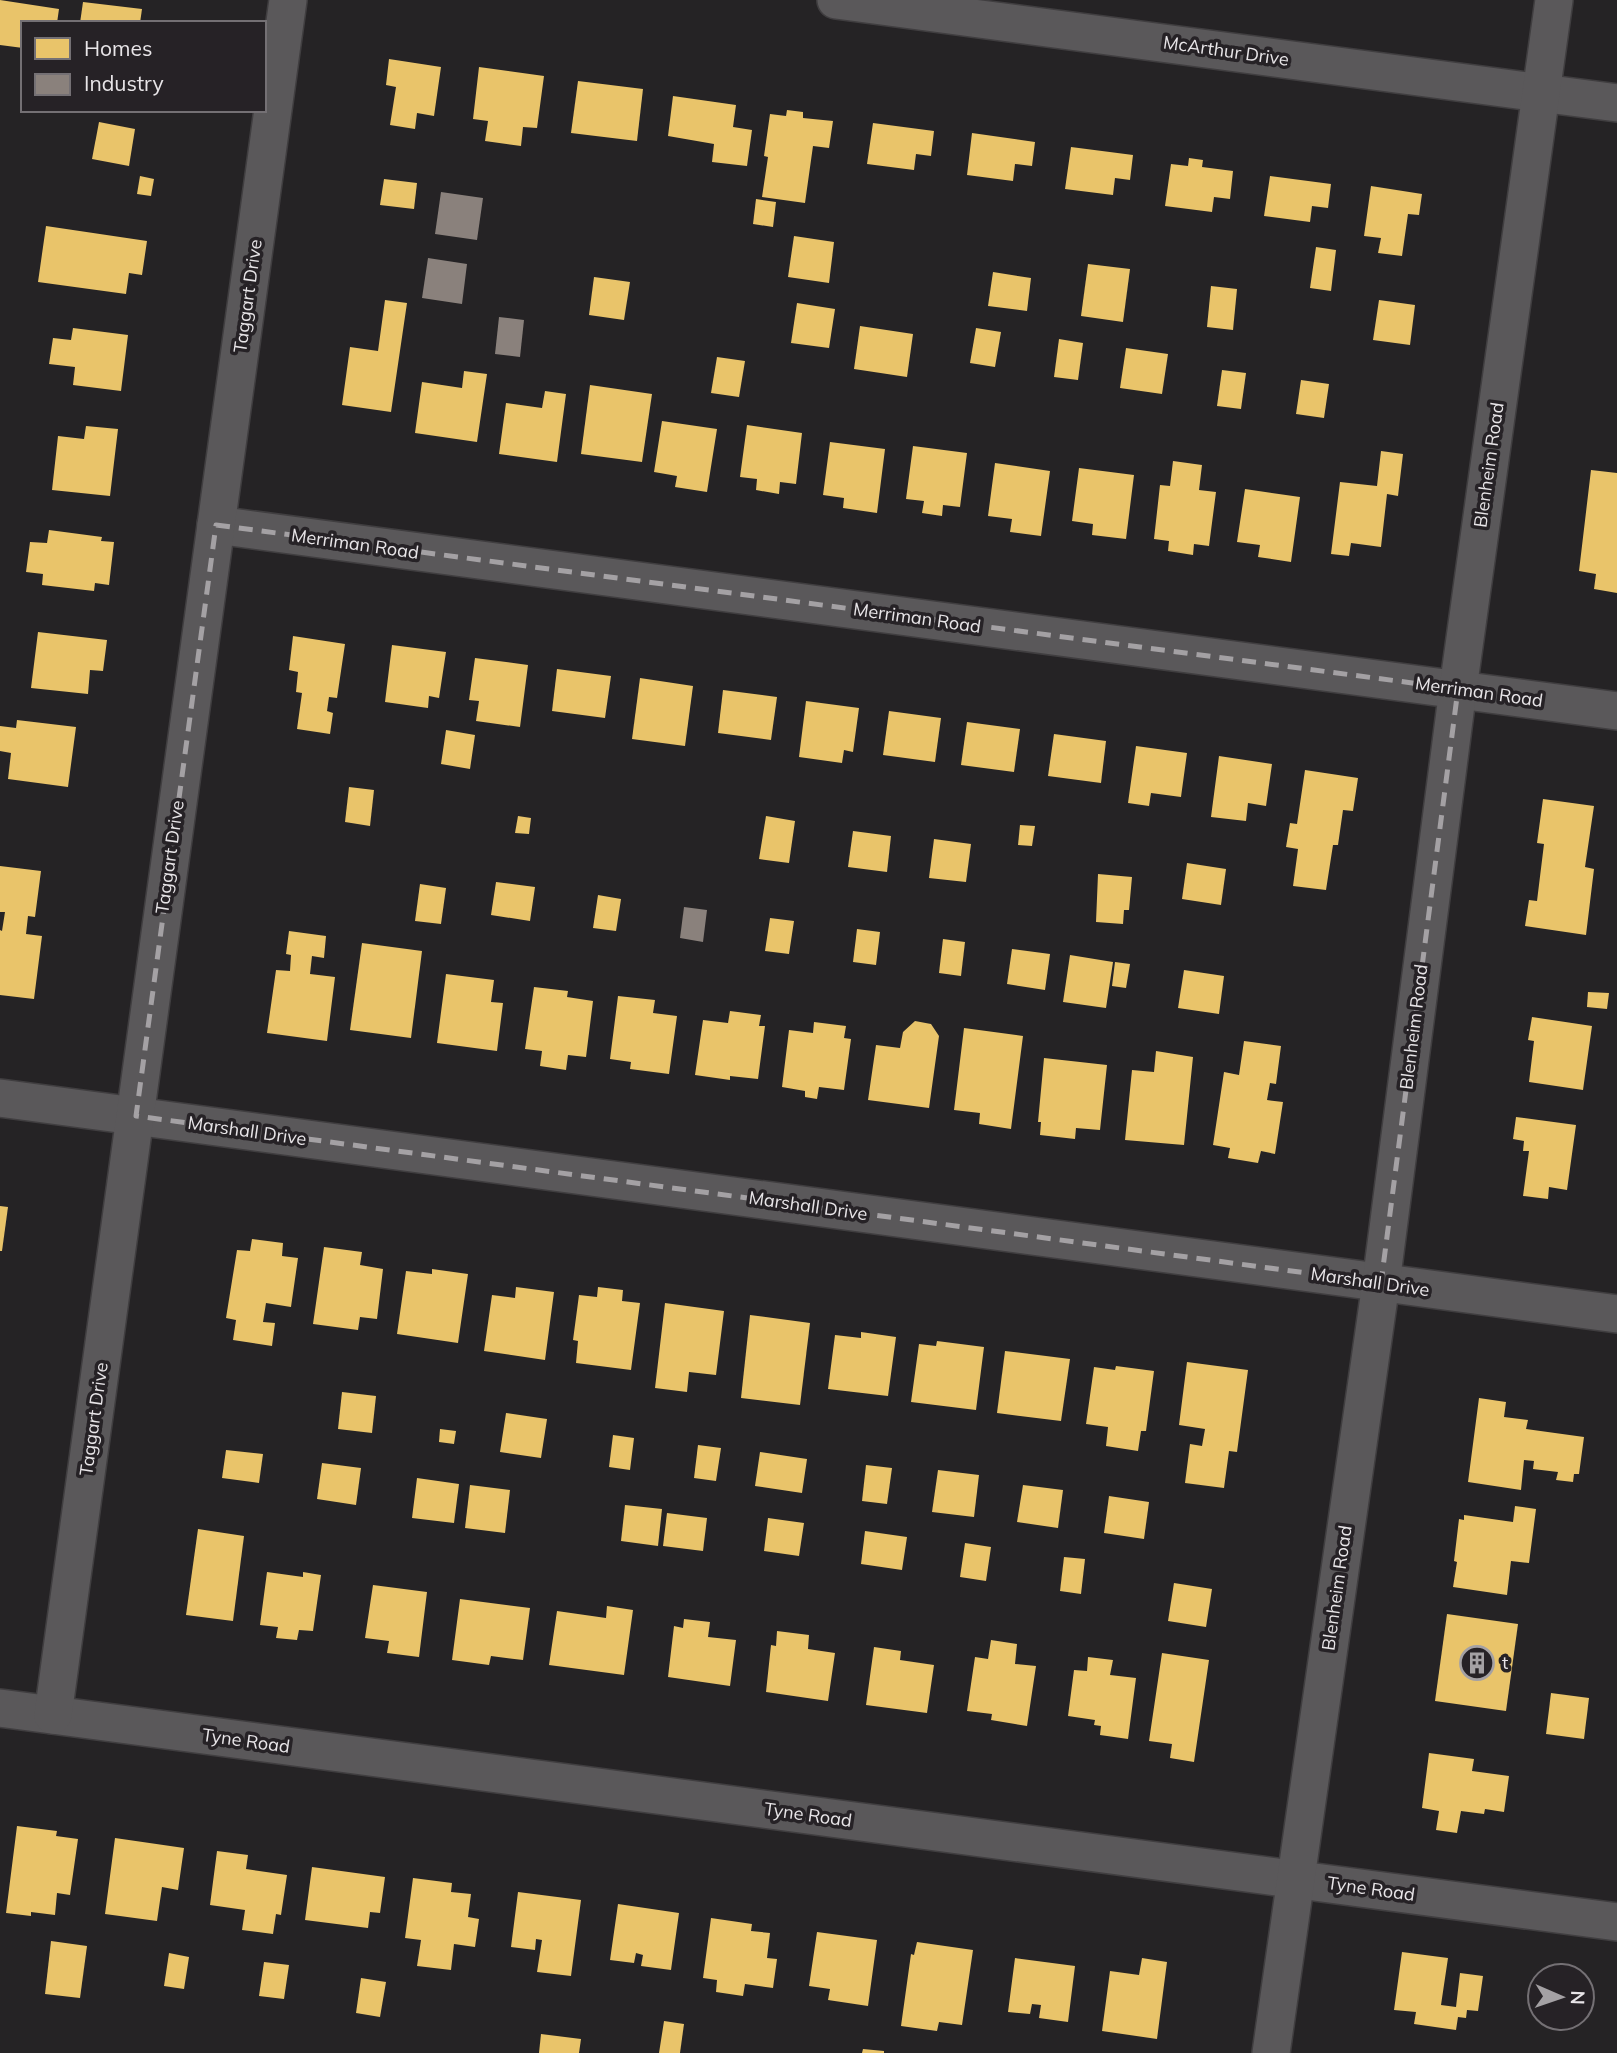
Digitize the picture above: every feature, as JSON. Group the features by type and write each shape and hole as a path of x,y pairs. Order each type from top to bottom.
{"street":[{"name":"Taggart Drive","path":"53,1715 288,0"},
{"name":"McArthur Drive","path":"836,0 1617,103"},
{"name":"Blenheim Road","path":"1270,2053 1381,1283 1458,690 1554,0"},
{"name":"Merriman Road","path":"216,525 1617,710"},
{"name":"Marshall Drive","path":"0,1098 1617,1314"},
{"name":"Tyne Road","path":"0,1708 1617,1922"}],"highlighted area":[{"path":"216,525 1458,689 1381,1283 136,1116"}],"building: Homes":[{"path":"0,0 59,9 57,21 21,21 21,48 0,45"},
{"path":"83,2 142,9 140,21 80,21"},
{"path":"389,59 441,67 434,116 417,113 415,129 390,125 396,87 386,85"},
{"path":"479,67 544,76 537,128 523,127 521,146 485,141 488,121 473,119"},
{"path":"578,81 643,89 637,141 571,133"},
{"path":"673,96 736,105 733,127 752,130 747,166 712,162 714,144 668,136"},
{"path":"787,110 803,112 803,118 833,121 829,148 813,146 805,203 762,197 768,157 764,156 770,114 786,116"},
{"path":"99,122 135,129 129,166 92,159"},
{"path":"873,123 934,131 931,156 916,154 914,170 867,164"},
{"path":"972,133 1035,142 1032,166 1015,164 1013,181 967,175"},
{"path":"1071,147 1133,155 1130,180 1115,178 1113,195 1065,189"},
{"path":"1189,158 1203,160 1202,167 1233,171 1230,199 1214,197 1212,212 1165,206 1171,164 1188,166"},
{"path":"140,176 154,179 151,196 137,194"},
{"path":"1270,176 1331,184 1328,208 1312,206 1310,222 1264,216"},
{"path":"384,179 417,183 414,209 380,205"},
{"path":"1371,186 1422,194 1419,215 1408,214 1402,256 1378,253 1381,238 1364,236"},
{"path":"756,199 776,202 773,227 753,224"},
{"path":"46,226 147,241 142,275 129,273 126,294 38,282"},
{"path":"794,236 834,242 829,283 788,277"},
{"path":"1316,247 1336,250 1331,291 1310,288"},
{"path":"1088,264 1130,269 1123,322 1081,316"},
{"path":"993,272 1031,278 1027,311 988,306"},
{"path":"594,277 630,282 624,320 589,315"},
{"path":"1211,286 1237,289 1233,330 1207,327"},
{"path":"385,300 407,303 391,412 342,405 350,347 378,351"},
{"path":"1379,300 1415,305 1410,345 1373,340"},
{"path":"797,303 835,309 829,348 791,343"},
{"path":"860,326 913,334 907,377 854,369"},
{"path":"73,328 128,335 121,391 73,385 75,367 49,364 53,338 71,340"},
{"path":"976,328 1001,332 995,367 970,363"},
{"path":"1059,339 1083,343 1078,380 1054,377"},
{"path":"1126,348 1168,354 1162,394 1120,388"},
{"path":"717,357 745,361 739,397 711,393"},
{"path":"1222,370 1246,373 1241,409 1217,406"},
{"path":"464,371 487,374 477,442 415,433 422,382 462,388"},
{"path":"1301,380 1329,384 1324,418 1296,414"},
{"path":"590,385 652,394 642,462 581,454"},
{"path":"545,391 566,394 557,462 499,454 506,403 542,408"},
{"path":"662,421 717,429 707,492 675,487 677,476 654,472"},
{"path":"747,425 802,433 796,484 780,482 779,494 756,490 757,479 740,477"},
{"path":"86,426 118,429 110,496 52,490 58,436 84,439"},
{"path":"830,442 885,449 877,513 843,508 844,498 823,495"},
{"path":"913,446 967,453 960,507 943,505 942,516 922,513 924,501 906,499"},
{"path":"1381,451 1403,454 1398,496 1387,494 1381,547 1351,543 1349,556 1331,554 1340,482 1377,486"},
{"path":"1173,461 1202,465 1199,490 1216,492 1209,546 1194,544 1193,555 1168,551 1169,541 1154,539 1160,485 1170,486"},
{"path":"995,463 1050,471 1041,536 1010,532 1012,519 988,516"},
{"path":"1079,468 1134,475 1126,539 1092,535 1093,524 1072,521"},
{"path":"1591,470 1617,473 1617,593 1594,589 1596,574 1579,571"},
{"path":"1245,489 1300,497 1291,562 1258,557 1260,545 1237,542"},
{"path":"49,530 102,537 101,541 114,542 109,585 95,583 94,591 42,585 43,574 26,572 30,542 47,543"},
{"path":"38,632 107,640 103,671 90,670 88,694 31,688"},
{"path":"293,636 345,644 337,698 329,697 327,711 333,713 330,734 297,729 302,693 296,692 298,672 289,670"},
{"path":"392,645 446,652 439,698 429,696 428,708 385,702"},
{"path":"475,658 528,665 520,727 476,721 479,701 469,700"},
{"path":"557,669 611,676 605,718 552,711"},
{"path":"640,678 693,686 685,746 632,739"},
{"path":"723,690 777,697 771,740 718,733"},
{"path":"806,701 859,708 853,752 844,750 842,763 799,757"},
{"path":"889,711 941,718 935,762 883,755"},
{"path":"17,720 76,727 68,787 8,779 11,753 0,751 0,726 16,728"},
{"path":"967,722 1020,729 1014,772 961,765"},
{"path":"446,730 475,735 470,769 441,764"},
{"path":"1054,734 1106,741 1101,783 1048,776"},
{"path":"1136,746 1187,753 1181,797 1151,793 1149,806 1128,803"},
{"path":"1219,756 1272,764 1266,806 1248,803 1246,821 1211,817"},
{"path":"1305,770 1358,778 1353,811 1343,810 1338,845 1333,845 1326,890 1293,886 1298,849 1286,847 1290,823 1297,824"},
{"path":"349,787 374,790 370,826 345,822"},
{"path":"1543,799 1594,806 1585,867 1594,869 1586,935 1525,926 1529,900 1537,901 1544,844 1537,843"},
{"path":"518,816 531,818 529,834 515,833"},
{"path":"766,816 795,821 789,863 759,859"},
{"path":"1020,825 1035,826 1032,846 1018,845"},
{"path":"853,831 891,836 887,872 848,867"},
{"path":"934,839 971,844 966,882 929,878"},
{"path":"1187,863 1226,869 1221,905 1182,899"},
{"path":"0,866 41,871 35,917 28,916 26,934 42,936 34,999 0,995 0,930 2,931 5,912 0,912"},
{"path":"1098,874 1132,877 1129,910 1124,910 1123,924 1096,922"},
{"path":"496,882 535,887 530,921 491,915"},
{"path":"420,884 446,888 441,924 415,921"},
{"path":"598,895 621,899 616,931 593,928"},
{"path":"770,918 794,921 789,954 765,951"},
{"path":"857,929 880,932 876,965 853,962"},
{"path":"289,931 326,936 324,958 312,956 310,974 335,977 327,1041 267,1033 276,970 290,971 291,955 286,954"},
{"path":"943,939 965,942 961,976 939,973"},
{"path":"362,943 422,951 411,1038 350,1030"},
{"path":"1012,949 1050,954 1045,990 1007,984"},
{"path":"1070,955 1113,962 1106,1008 1063,1002"},
{"path":"1115,962 1130,964 1126,988 1112,986"},
{"path":"1184,970 1224,976 1219,1014 1178,1008"},
{"path":"446,974 494,980 491,1002 503,1003 497,1051 437,1043"},
{"path":"534,987 568,991 567,997 593,1001 586,1057 568,1055 566,1070 540,1066 542,1051 525,1049"},
{"path":"1588,992 1609,993 1607,1009 1587,1007"},
{"path":"618,996 655,1000 653,1013 677,1016 669,1074 630,1069 631,1062 610,1059"},
{"path":"730,1011 761,1015 759,1026 765,1026 758,1079 730,1076 730,1080 695,1075 703,1020 728,1023"},
{"path":"1532,1017 1592,1026 1583,1090 1529,1082 1534,1041 1528,1040"},
{"path":"915,1021 931,1024 939,1036 929,1108 868,1100 876,1045 900,1048 903,1032"},
{"path":"814,1022 846,1026 844,1038 851,1039 844,1090 819,1087 817,1099 805,1097 805,1091 782,1087 789,1030 813,1033"},
{"path":"964,1028 1023,1036 1011,1129 979,1124 980,1113 954,1110"},
{"path":"1244,1041 1281,1046 1276,1084 1270,1083 1267,1100 1283,1102 1275,1154 1261,1151 1258,1163 1228,1158 1230,1148 1213,1145 1224,1072 1239,1075"},
{"path":"1156,1051 1193,1057 1184,1145 1125,1140 1132,1070 1154,1072"},
{"path":"1044,1058 1107,1065 1100,1130 1076,1128 1075,1139 1040,1135 1041,1122 1038,1122"},
{"path":"1516,1117 1576,1125 1567,1190 1549,1187 1548,1199 1523,1196 1529,1151 1523,1151 1524,1141 1513,1139"},
{"path":"0,1206 8,1207 2,1251 0,1251"},
{"path":"252,1239 283,1243 282,1256 298,1258 291,1307 266,1303 263,1322 275,1323 272,1346 233,1340 236,1320 226,1318 237,1250 250,1251"},
{"path":"324,1247 362,1252 360,1265 383,1269 377,1319 360,1317 358,1330 313,1324"},
{"path":"432,1269 468,1274 458,1343 397,1334 406,1271 432,1274"},
{"path":"516,1287 554,1292 545,1360 484,1351 492,1295 515,1298"},
{"path":"598,1287 623,1290 622,1301 640,1303 631,1370 576,1363 578,1341 573,1340 579,1295 597,1297"},
{"path":"665,1303 724,1311 716,1375 689,1372 687,1392 655,1388"},
{"path":"750,1315 810,1323 800,1405 741,1398"},
{"path":"861,1332 896,1337 888,1396 828,1389 835,1335 861,1338"},
{"path":"937,1341 984,1347 976,1410 911,1402 919,1344 936,1346"},
{"path":"1005,1351 1070,1359 1061,1421 997,1413"},
{"path":"1187,1362 1248,1370 1237,1452 1229,1451 1224,1488 1185,1483 1190,1444 1202,1446 1205,1429 1179,1425"},
{"path":"1116,1366 1154,1371 1146,1431 1141,1431 1138,1451 1106,1446 1108,1427 1086,1424 1094,1367 1115,1370"},
{"path":"342,1392 376,1396 372,1433 338,1429"},
{"path":"1479,1398 1506,1402 1504,1417 1528,1420 1526,1429 1584,1437 1579,1474 1574,1474 1573,1482 1556,1480 1558,1472 1533,1469 1534,1461 1524,1460 1521,1490 1468,1482"},
{"path":"506,1413 547,1419 541,1458 500,1452"},
{"path":"440,1429 456,1431 454,1444 439,1442"},
{"path":"613,1435 634,1438 630,1470 609,1467"},
{"path":"698,1445 721,1448 716,1481 694,1478"},
{"path":"226,1450 263,1454 259,1483 222,1478"},
{"path":"760,1452 807,1459 802,1493 755,1486"},
{"path":"322,1463 361,1468 356,1505 317,1499"},
{"path":"866,1465 892,1468 887,1504 862,1501"},
{"path":"938,1470 979,1475 974,1517 932,1512"},
{"path":"417,1478 459,1484 454,1523 412,1518"},
{"path":"470,1485 510,1490 505,1533 465,1528"},
{"path":"1023,1485 1063,1490 1058,1528 1017,1522"},
{"path":"1109,1496 1149,1502 1144,1539 1104,1533"},
{"path":"625,1505 662,1509 658,1546 621,1541"},
{"path":"1515,1506 1536,1509 1529,1563 1511,1561 1507,1595 1453,1587 1459,1519 1464,1520 1464,1515 1513,1522"},
{"path":"667,1513 707,1518 703,1551 663,1546"},
{"path":"768,1518 804,1523 799,1556 764,1551"},
{"path":"198,1529 244,1536 233,1621 186,1615"},
{"path":"865,1531 907,1537 902,1570 861,1564"},
{"path":"965,1543 991,1547 986,1581 960,1577"},
{"path":"1064,1557 1085,1559 1081,1594 1060,1591"},
{"path":"267,1572 303,1577 303,1572 321,1575 313,1631 299,1630 297,1640 276,1638 278,1627 260,1625"},
{"path":"1174,1583 1212,1589 1206,1627 1168,1621"},
{"path":"373,1585 427,1592 419,1657 387,1653 389,1641 365,1638"},
{"path":"460,1599 530,1608 523,1660 491,1656 489,1665 452,1660"},
{"path":"607,1606 633,1610 624,1675 549,1665 557,1611 606,1618"},
{"name":"t","path":"1447,1614 1518,1624 1506,1711 1435,1701"},
{"path":"684,1619 710,1622 708,1637 736,1640 730,1686 668,1677 674,1626 683,1628"},
{"path":"777,1631 809,1635 808,1649 835,1653 828,1701 766,1692 771,1645 776,1646"},
{"path":"991,1640 1017,1644 1015,1664 1036,1666 1027,1726 991,1720 992,1714 967,1711 975,1657 988,1659"},
{"path":"874,1647 901,1651 900,1660 934,1665 927,1713 866,1705"},
{"path":"1162,1653 1209,1660 1194,1762 1170,1758 1172,1744 1149,1741"},
{"path":"1088,1657 1113,1660 1110,1675 1136,1678 1128,1739 1100,1735 1101,1726 1094,1725 1095,1720 1068,1716 1074,1670 1087,1671"},
{"path":"1551,1693 1589,1698 1584,1739 1546,1734"},
{"path":"1429,1753 1474,1759 1472,1771 1509,1776 1504,1812 1485,1809 1484,1814 1461,1811 1457,1833 1436,1830 1439,1811 1422,1808"},
{"path":"17,1826 57,1831 56,1836 78,1839 70,1895 57,1893 55,1915 6,1913"},
{"path":"115,1838 184,1848 178,1890 162,1887 157,1921 105,1914"},
{"path":"217,1851 248,1855 246,1869 287,1875 281,1915 276,1914 273,1934 242,1930 245,1910 210,1905"},
{"path":"312,1867 385,1877 380,1913 370,1912 368,1928 305,1920"},
{"path":"413,1878 452,1883 451,1892 471,1894 468,1917 479,1919 475,1947 454,1944 451,1970 417,1966 421,1940 405,1938"},
{"path":"518,1892 581,1900 571,1976 537,1972 542,1940 536,1939 535,1950 511,1947"},
{"path":"618,1904 679,1913 671,1970 641,1966 643,1955 636,1953 634,1963 610,1960"},
{"path":"711,1918 752,1924 751,1931 770,1933 767,1958 777,1959 773,1988 745,1984 743,1996 716,1992 717,1980 703,1978"},
{"path":"817,1932 877,1940 868,2006 828,2000 830,1989 809,1986"},
{"path":"51,1941 87,1946 80,1998 45,1994"},
{"path":"917,1942 973,1950 962,2025 939,2022 937,2031 901,2026 911,1954 914,1955"},
{"path":"1402,1952 1448,1958 1441,2005 1456,2007 1460,1973 1483,1976 1478,2011 1467,2010 1466,2018 1458,2017 1456,2030 1414,2024 1416,2012 1394,2010"},
{"path":"169,1953 189,1957 184,1989 164,1986"},
{"path":"1015,1958 1075,1966 1068,2022 1039,2018 1041,2005 1032,2004 1030,2014 1008,2012"},
{"path":"1142,1958 1167,1962 1157,2039 1102,2031 1110,1971 1139,1975"},
{"path":"264,1962 289,1965 284,1999 259,1996"},
{"path":"361,1978 386,1982 380,2017 356,2013"},
{"path":"664,2021 684,2024 680,2053 659,2053"},
{"path":"541,2034 581,2039 579,2053 539,2053"},
{"path":"863,2049 884,2051 884,2053 862,2053"}],"building: Industry":[{"path":"441,192 483,198 477,240 435,234"},
{"path":"428,258 467,264 462,304 422,298"},
{"path":"499,317 524,320 520,357 495,354"},
{"path":"684,907 707,910 703,942 680,938"}],"place":[{"name":"t","path":"1477,1663"}]}
